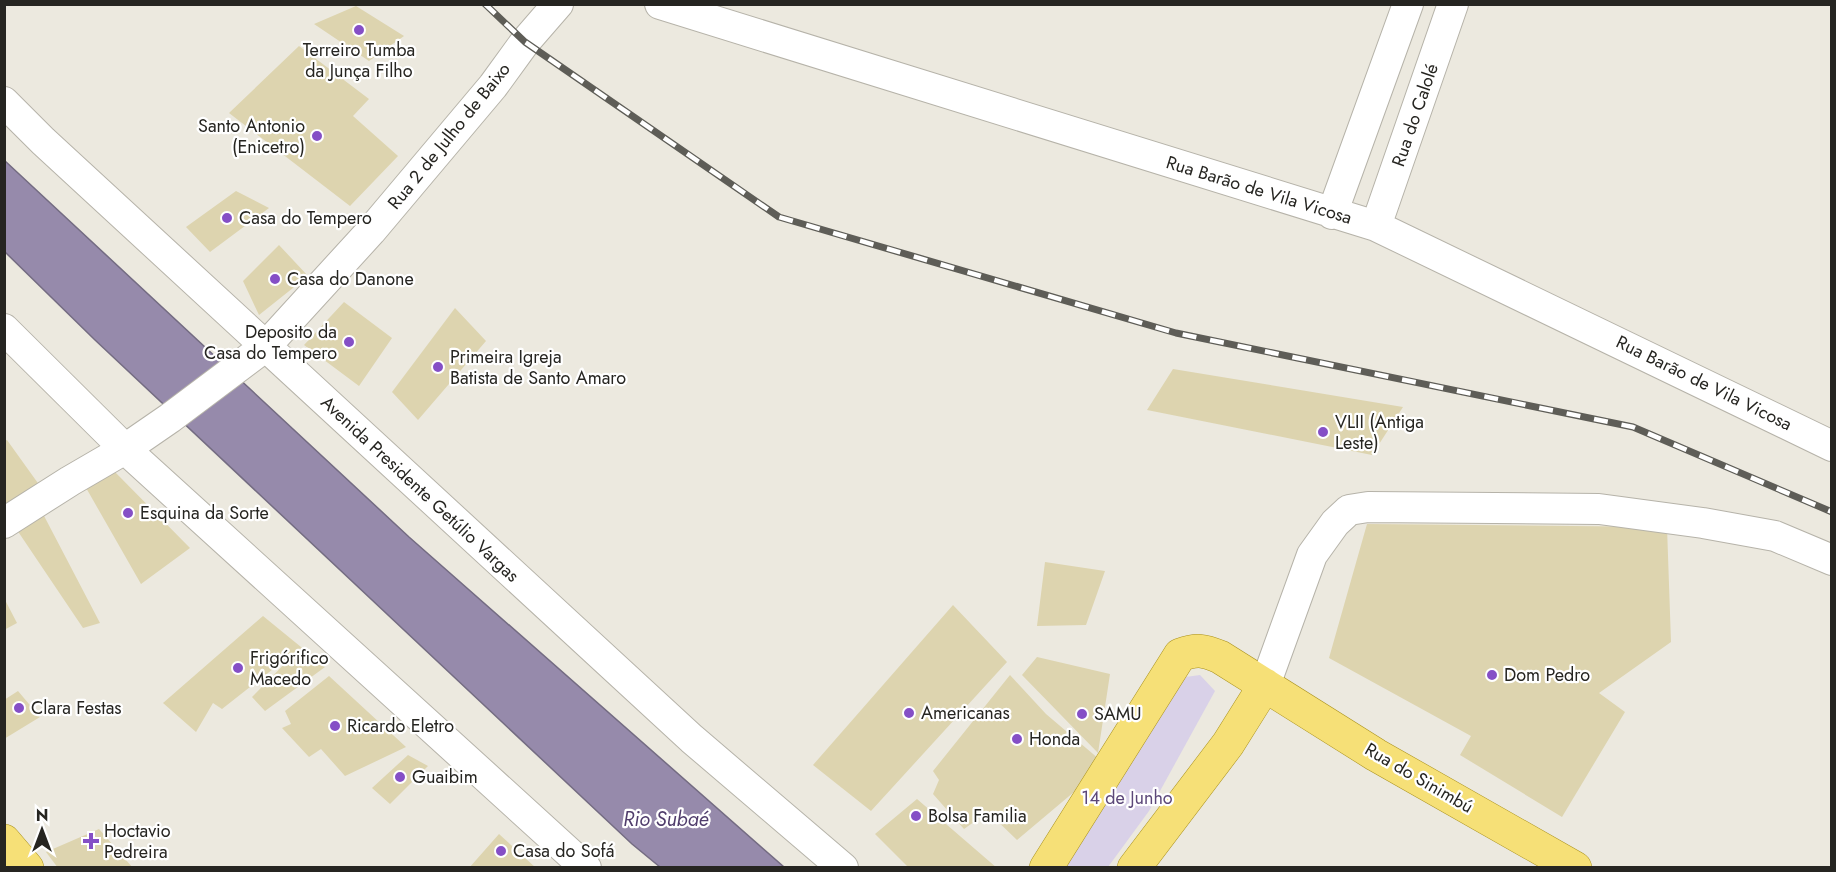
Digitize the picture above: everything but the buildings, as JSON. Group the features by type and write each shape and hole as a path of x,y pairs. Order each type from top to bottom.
{"main road":[{"name":"Rua do Sinimbú","path":"1046,867 1180,655 1194,650 1206,651 1220,657 1376,755 1575,867"},
{"path":"1134,867 1228,744 1265,685"},
{"path":"4,841 27,867"}],"street":[{"name":"Rua 2 de Julho de Baixo","path":"4,523 171,418 266,346 371,231 493,86 525,42 558,4"},
{"name":"Rua Barão de Vila Vicosa","path":"660,4 1376,226 1832,446"},
{"path":"1332,214 1408,4"},
{"name":"Rua do Calolé","path":"1376,226 1453,4"},
{"name":"Avenida Presidente Getúlio Vargas","path":"4,102 43,141 692,738 843,867"},
{"path":"4,328 125,449 586,867"},
{"path":"1265,685 1312,555 1335,523 1349,510 1368,507 1599,509 1703,523 1775,536 1832,560"}],"green space":[{"name":"14 de Junho","path":"1200,675 1215,691 1149,811 1108,867 1056,868 1171,679"}],"water":[{"name":"Rio Subaé","path":"4,160 409,537 784,867 660,867 632,844 95,340 5,252"}],"railway":[{"path":"485,4 525,42 779,217 1176,333 1633,427 1832,512"}],"place":[{"name":"Terreiro Tumba da Junça Filho","path":"359,30"},
{"name":"Santo Antonio (Enicetro)","path":"317,136"},
{"name":"Casa do Tempero","path":"227,218"},
{"name":"Casa do Danone","path":"275,279"},
{"name":"Deposito da Casa do Tempero","path":"349,342"},
{"name":"Primeira Igreja Batista de Santo Amaro","path":"438,367"},
{"name":"VLII (Antiga Leste)","path":"1323,432"},
{"name":"Esquina da Sorte","path":"128,513"},
{"name":"Frigórifico Macedo","path":"238,668"},
{"name":"Dom Pedro","path":"1492,675"},
{"name":"Clara Festas","path":"19,708"},
{"name":"Americanas","path":"909,713"},
{"name":"SAMU","path":"1082,714"},
{"name":"Ricardo Eletro","path":"335,726"},
{"name":"Honda","path":"1017,739"},
{"name":"Guaibim","path":"400,777"},
{"name":"Bolsa Familia","path":"916,816"},
{"name":"Hoctavio Pedreira","path":"91,841"},
{"name":"Casa do Sofá","path":"501,851"}]}
